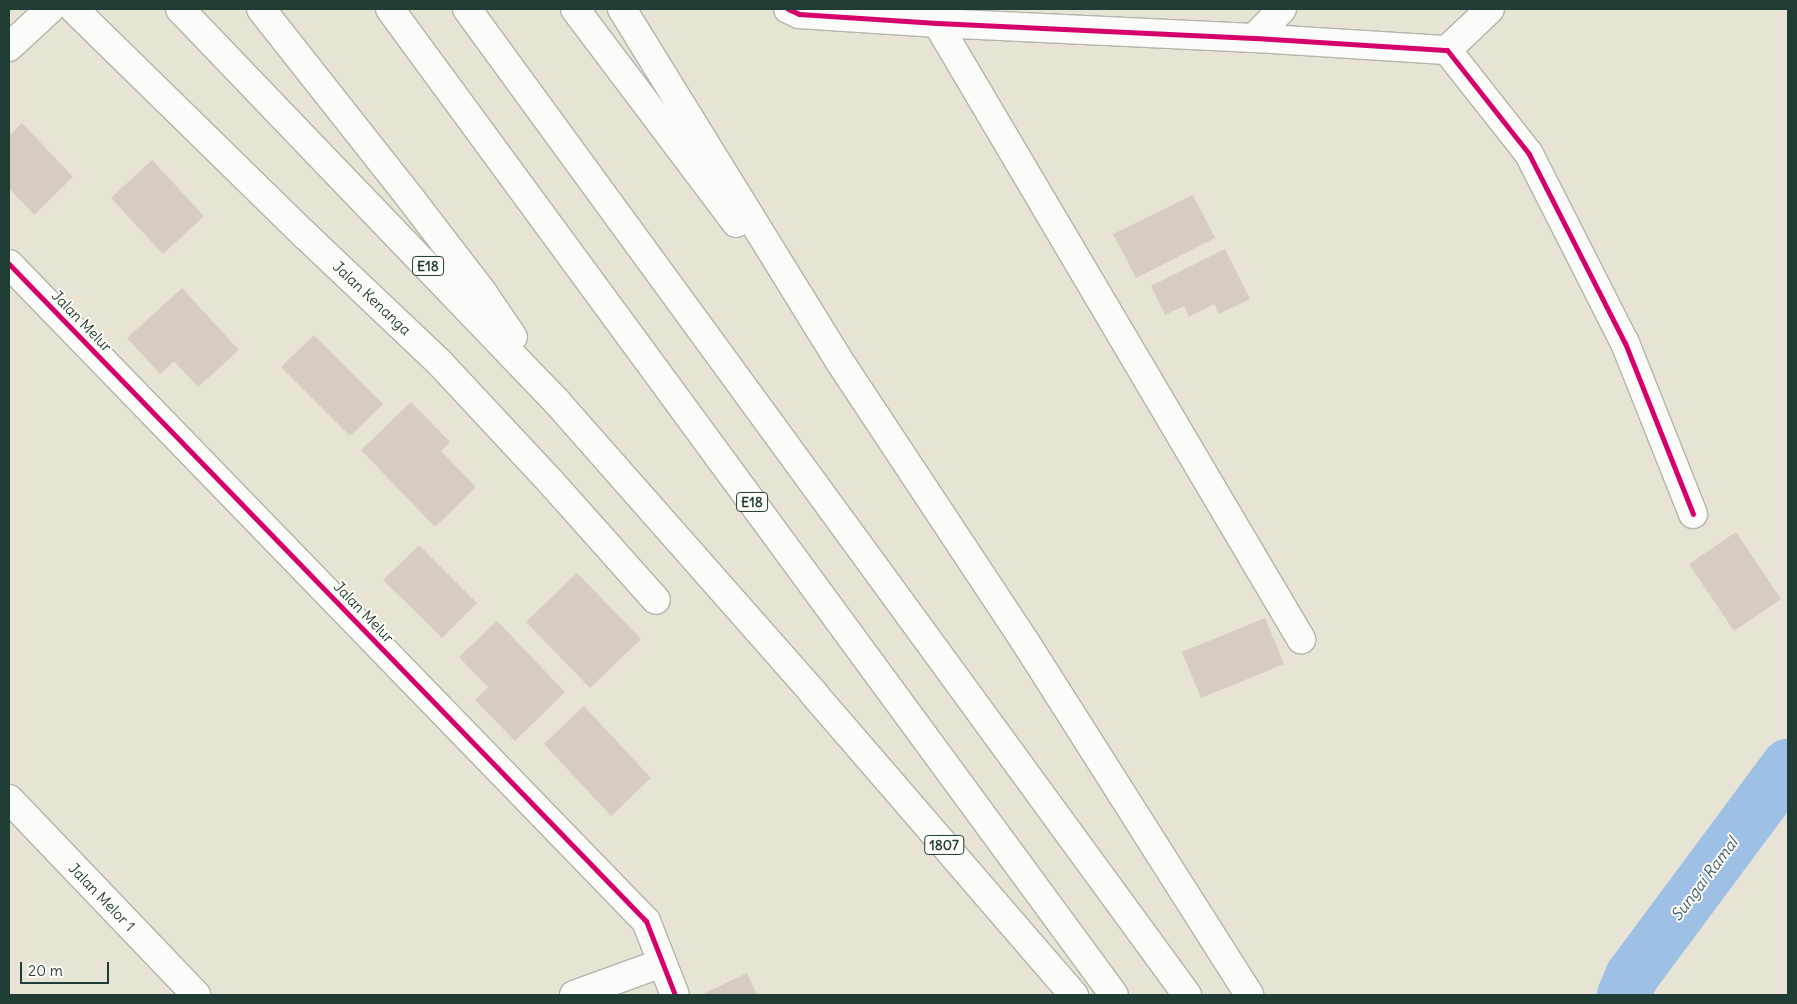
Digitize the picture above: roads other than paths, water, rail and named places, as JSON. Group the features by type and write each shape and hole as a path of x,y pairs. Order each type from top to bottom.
{"main road":[{"path":"9,48 50,9"},
{"name":"Jalan Kenanga","path":"74,9 304,234 439,362 550,481 656,600"},
{"name":"E18","path":"180,9 557,402 814,694"},
{"path":"262,9 483,293 557,402"},
{"name":"E18","path":"390,9 1114,995"},
{"path":"467,9 1187,995"},
{"path":"575,9 838,358"},
{"path":"622,9 838,358 1026,643 1249,995"},
{"path":"788,9 799,14 937,24 1254,38 1447,50 1490,9"},
{"path":"1254,38 1282,9"},
{"path":"937,24 1301,640"},
{"path":"1447,50 1529,154 1625,343 1693,514"},
{"name":"Jalan Melur","path":"9,264 646,921 675,995"},
{"name":"1807","path":"814,694 1074,995"},
{"name":"Jalan Melor 1","path":"9,799 196,995"},
{"path":"574,995 662,963"}],"waterway":[{"name":"Sungai Ramal","path":"1624,995 1632,976 1788,766"}]}
